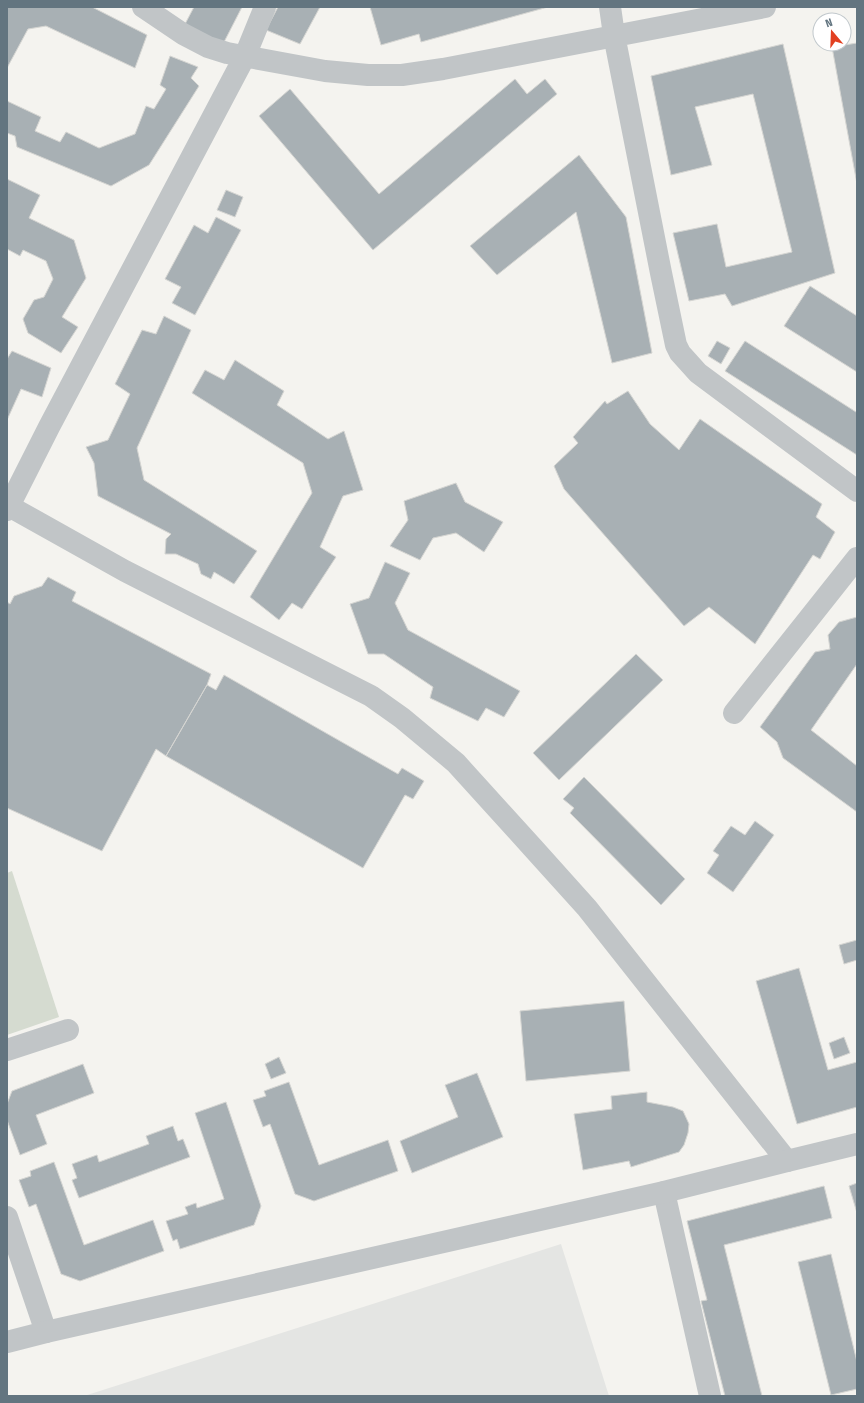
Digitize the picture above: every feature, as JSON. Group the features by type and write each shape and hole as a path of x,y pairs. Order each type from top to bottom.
{"street":[{"path":"143,7 183,34 208,47 227,54 246,56 325,71 368,75 402,74 443,69 765,7"},
{"path":"265,7 246,56 48,427 8,507 126,571 371,696 402,718 456,763 587,908 787,1161"},
{"path":"610,7 614,35 661,273 673,331 680,354 698,373 857,491"},
{"path":"734,713 857,558"},
{"path":"7,1050 68,1030"},
{"path":"7,1342 664,1192 857,1144"},
{"path":"664,1192 710,1396"},
{"path":"7,1217 46,1332"}],"shaded area":[{"path":"12,871 59,1017 7,1035 7,873"},
{"path":"561,1244 609,1396 84,1396"}],"building":[{"path":"7,7 92,7 147,35 135,68 46,26 28,29 7,68"},
{"path":"194,7 242,7 223,44 184,26"},
{"path":"278,7 320,7 300,44 266,30"},
{"path":"370,7 548,7 421,42 419,34 381,45"},
{"path":"857,43 857,184 833,52 852,52 852,44"},
{"path":"783,44 835,273 732,306 725,294 689,301 673,233 717,224 726,267 792,252 753,94 695,107 712,165 671,175 651,76"},
{"path":"170,56 198,67 191,78 199,86 149,165 111,186 17,147 15,136 7,133 7,101 41,117 35,131 60,142 66,132 99,148 135,134 146,106 154,109 166,89 160,85"},
{"path":"515,79 527,94 545,79 557,94 373,250 259,116 290,89 379,194"},
{"path":"579,155 626,217 652,353 612,363 576,212 497,275 470,246"},
{"path":"7,179 40,195 29,218 74,240 86,278 62,317 78,327 61,353 28,333 23,319 34,300 44,297 53,279 46,261 23,250 20,256 7,249"},
{"path":"226,190 243,197 235,217 217,210"},
{"path":"216,217 241,230 195,315 172,303 181,287 165,279 194,225 208,233"},
{"path":"810,286 857,316 857,372 784,326"},
{"path":"164,316 191,330 137,448 144,480 257,551 234,584 214,572 211,579 201,574 198,564 176,554 165,554 166,539 171,534 98,496 94,463 86,447 108,440 130,394 115,384 142,330 156,334"},
{"path":"717,341 730,348 721,364 708,356"},
{"path":"745,341 856,412 857,411 857,455 725,371"},
{"path":"12,351 51,368 42,397 21,389 7,420 7,359"},
{"path":"235,360 284,391 277,405 328,439 344,431 363,490 343,496 320,547 336,557 302,609 292,603 279,620 250,597 312,493 303,463 192,393 205,370 224,380"},
{"path":"628,391 650,424 679,450 700,419 822,504 816,517 835,532 820,559 813,555 755,644 709,607 684,626 564,489 554,466 578,443 573,437 605,401 607,404"},
{"path":"456,483 465,502 503,522 484,552 456,533 433,538 420,560 390,546 408,520 404,501"},
{"path":"385,562 410,573 395,603 408,630 520,691 504,717 486,708 478,721 430,698 433,687 384,654 368,654 350,604 369,598"},
{"path":"48,577 76,592 72,601 211,674 207,685 166,756 156,749 102,851 7,808 7,602 10,604 14,596 42,586"},
{"path":"857,617 857,664 811,730 857,766 857,812 783,758 777,742 760,727 815,652 830,649 828,635 839,622"},
{"path":"636,654 663,680 559,780 533,753"},
{"path":"224,675 398,774 402,768 424,781 413,799 405,795 363,868 166,756 207,685 216,690"},
{"path":"584,777 685,879 661,905 570,813 574,808 563,799"},
{"path":"755,821 774,835 733,892 707,873 719,855 713,851 731,826 745,835"},
{"path":"857,940 857,960 844,964 839,945"},
{"path":"799,968 828,1070 857,1062 857,1107 797,1124 756,981"},
{"path":"624,1001 630,1071 526,1081 520,1011"},
{"path":"844,1037 850,1053 834,1059 829,1043"},
{"path":"279,1057 286,1073 271,1079 265,1064"},
{"path":"83,1064 94,1093 36,1115 47,1144 20,1155 7,1120 7,1104 12,1091"},
{"path":"477,1073 503,1137 412,1173 400,1141 458,1117 445,1085"},
{"path":"289,1082 319,1165 388,1140 398,1171 314,1201 295,1194 270,1124 263,1127 253,1100 266,1096 264,1091"},
{"path":"647,1092 647,1102 673,1107 683,1111 689,1124 684,1145 679,1152 631,1167 629,1161 583,1170 574,1114 612,1109 611,1096"},
{"path":"226,1102 261,1206 254,1225 180,1249 177,1239 173,1241 166,1221 188,1214 185,1207 196,1203 197,1208 224,1199 195,1113"},
{"path":"173,1126 178,1141 183,1139 190,1157 79,1198 72,1180 77,1178 72,1164 97,1155 99,1162 149,1144 146,1136"},
{"path":"54,1162 84,1245 153,1220 164,1251 80,1281 61,1274 36,1204 29,1207 19,1180 31,1176 30,1171"},
{"path":"857,1183 857,1213 849,1186"},
{"path":"824,1186 832,1218 724,1245 762,1396 725,1396 701,1301 707,1300 687,1221"},
{"path":"831,1254 857,1362 857,1389 831,1395 798,1262"}]}
